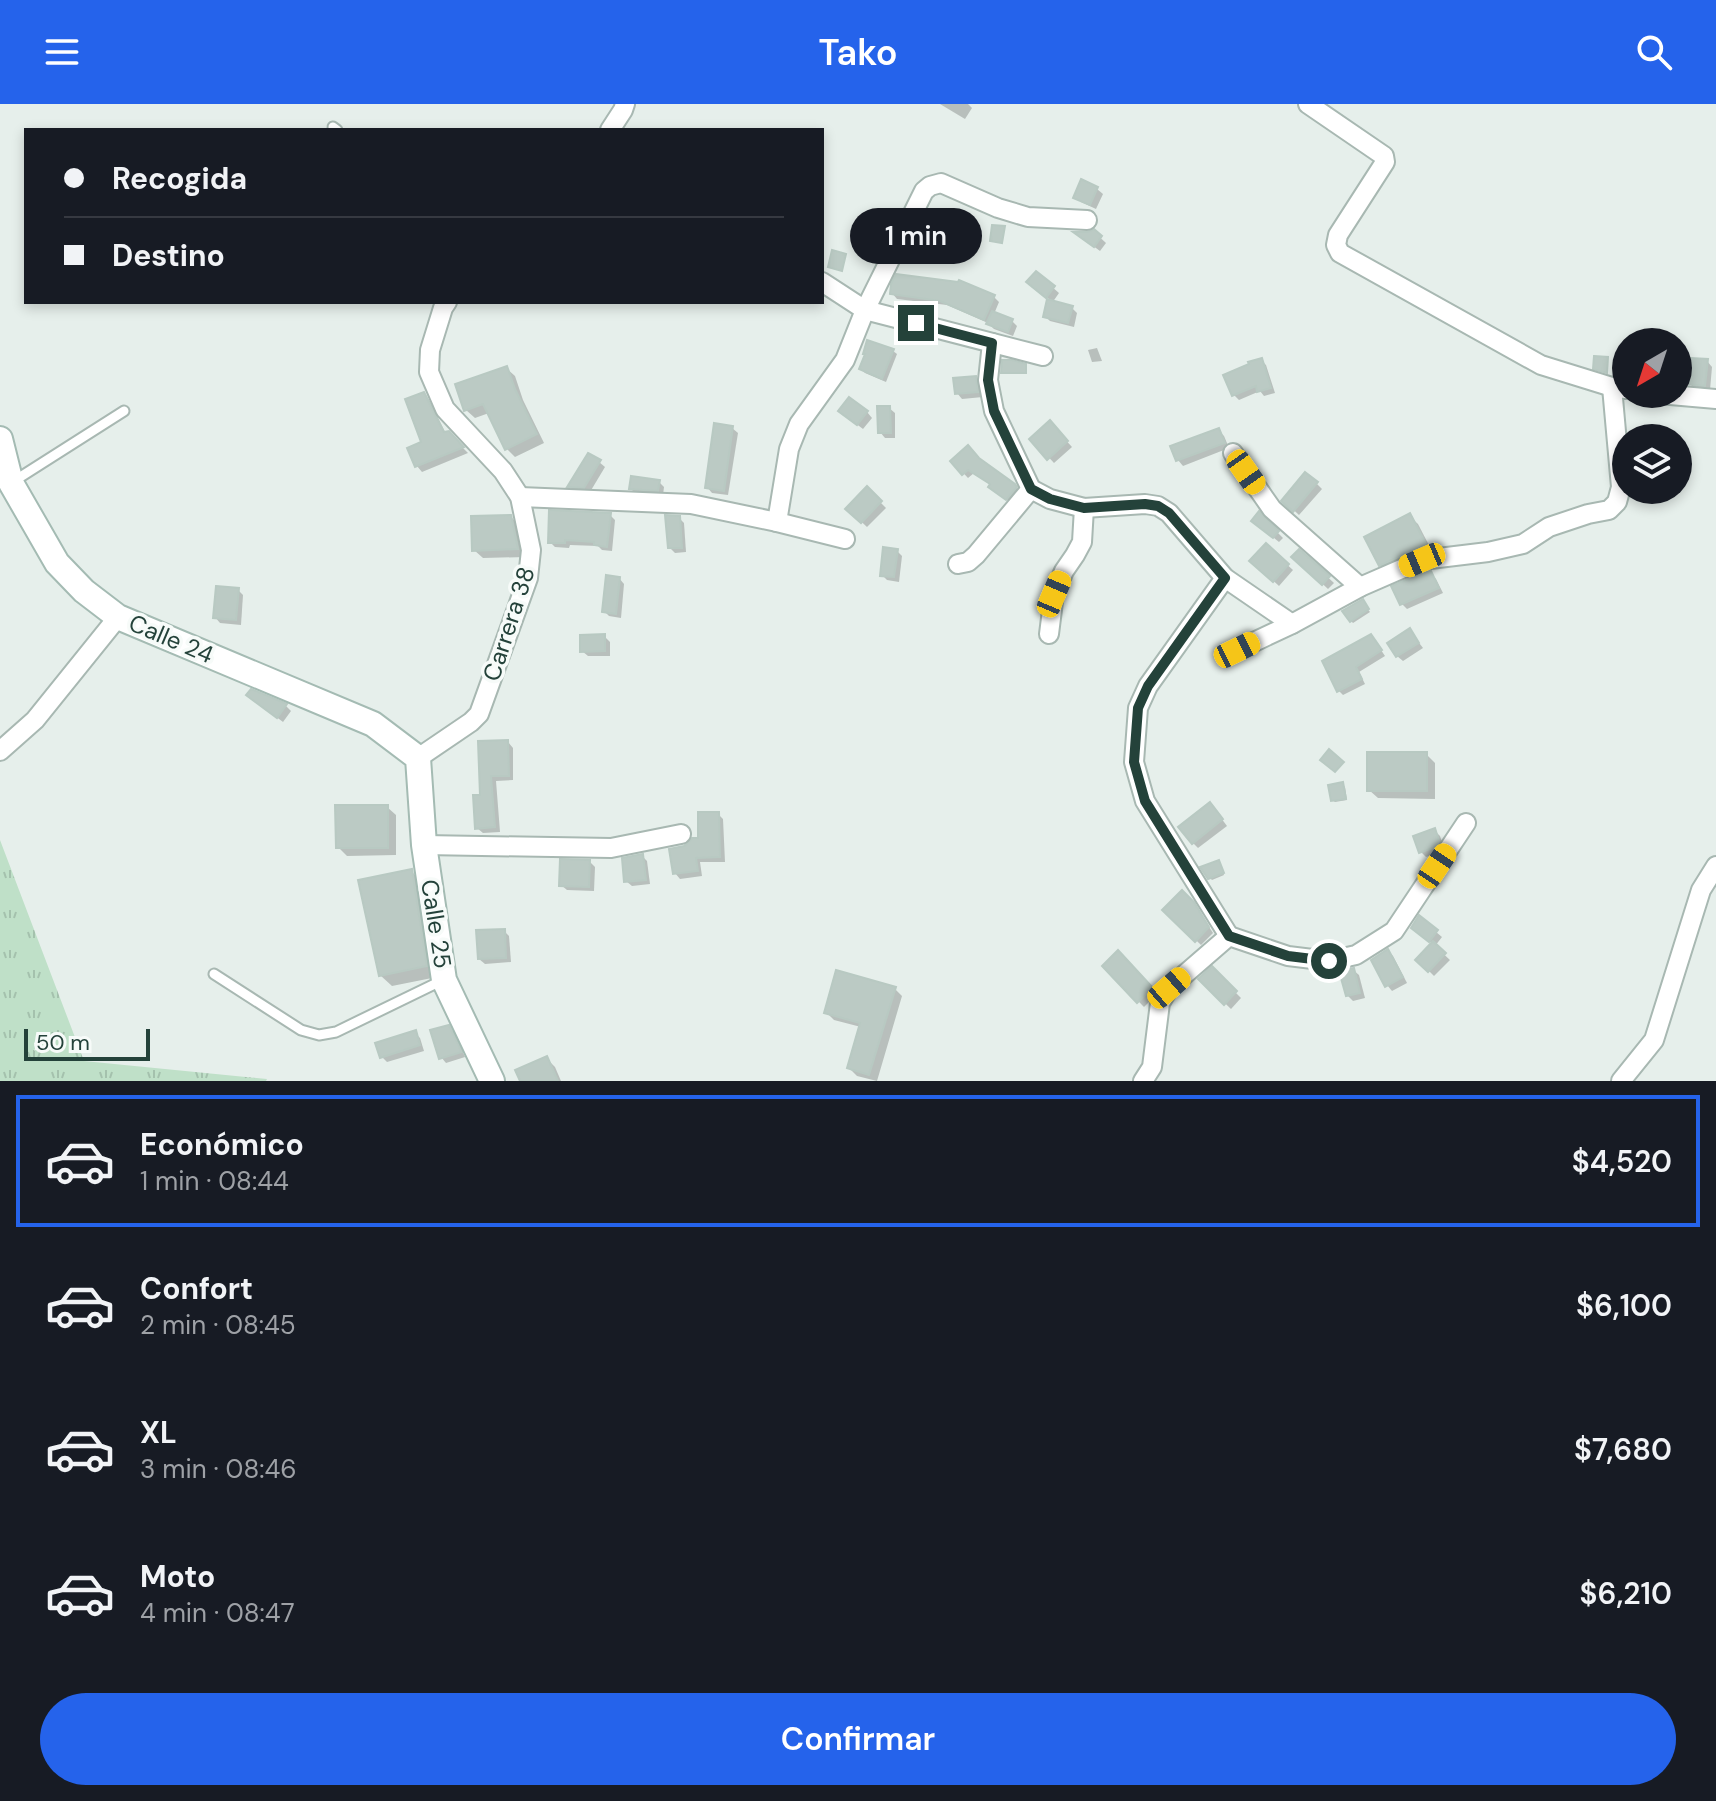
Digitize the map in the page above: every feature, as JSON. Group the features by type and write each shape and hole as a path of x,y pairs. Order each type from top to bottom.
{"street":[{"path":"611,128 625,104"},
{"path":"1308,104 1384,156 1385,162 1338,235 1336,245 1340,253 1541,365 1612,386"},
{"path":"777,522 789,449 799,424 845,360 865,310 924,191 941,183 998,208 1028,217 1087,220"},
{"path":"824,283 865,310 1043,356"},
{"name":"Carrera 38","path":"418,758 479,714 528,578 531,550 520,497 503,471 445,409 429,372 430,350 446,304"},
{"path":"992,343 988,380 994,411 1031,489 1050,499 1084,508 1158,506 1169,513 1225,578 1292,624"},
{"path":"1692,397 1716,399"},
{"path":"1237,650 1360,587 1422,560 1488,552 1523,544 1549,527 1609,510 1617,502 1621,487 1619,408"},
{"name":"Calle 24","path":"0,439 11,483 57,563 84,591 118,617 373,724 418,758"},
{"path":"1233,453 1272,509 1360,587"},
{"path":"958,564 968,562 976,555 1031,489"},
{"path":"520,497 691,504 845,539"},
{"path":"1049,634 1054,594 1082,542 1084,508"},
{"path":"1225,578 1148,686 1138,708 1134,762 1145,801 1229,936 1288,956 1329,961 1356,955 1394,931 1466,823"},
{"path":"0,751 35,720 118,617"},
{"name":"Calle 25","path":"418,758 424,845 444,980 492,1081"},
{"path":"424,845 611,848 681,834"},
{"path":"1621,1081 1654,1040 1701,890 1716,866"},
{"path":"1143,1081 1152,1067 1160,1003 1169,988 1229,936"}],"lane":[{"path":"11,483 124,411"},
{"path":"214,974 301,1030 319,1035 336,1032 444,980"}],"green space":[{"path":"0,840 84,1061 266,1081 0,1081"}],"building":[{"path":"1081,179 1098,187 1090,205 1073,198"},
{"path":"992,225 1005,226 1002,243 990,241"},
{"path":"1094,229 1102,236 1094,247 1073,232 1087,232"},
{"path":"832,250 846,254 842,271 828,267"},
{"path":"1036,271 1055,286 1046,298 1026,282"},
{"path":"896,274 959,280 995,295 984,320 940,301 890,294"},
{"path":"1047,299 1073,306 1068,323 1043,317"},
{"path":"992,311 1013,319 1008,332 986,324"},
{"path":"867,340 894,349 882,379 859,369"},
{"path":"1594,356 1608,357 1607,373 1593,369"},
{"path":"1262,358 1271,388 1257,392 1256,386 1232,396 1223,375"},
{"path":"1692,358 1708,359 1705,386 1692,385"},
{"path":"1002,360 1026,364 1026,373 1001,373"},
{"path":"507,366 537,434 505,450 483,404 464,411 455,384"},
{"path":"976,376 978,392 955,394 953,378"},
{"path":"424,392 444,432 449,431 464,447 415,467 407,448 421,442 405,399"},
{"path":"849,397 868,411 857,425 838,411"},
{"path":"877,406 890,406 891,433 878,433"},
{"path":"1050,420 1068,441 1047,460 1029,439"},
{"path":"714,423 733,426 724,491 705,488"},
{"path":"1219,428 1225,443 1176,461 1170,446"},
{"path":"968,445 979,458 1015,484 1017,487 1006,500 988,487 990,484 968,470 962,475 950,461"},
{"path":"588,453 601,460 584,488 567,487"},
{"path":"1305,472 1318,482 1293,512 1281,501"},
{"path":"631,476 660,480 658,491 629,489"},
{"path":"867,486 882,501 861,523 845,509"},
{"path":"549,510 611,513 607,547 594,545 594,542 565,540 565,543 548,543"},
{"path":"1259,511 1279,531 1273,538 1251,521"},
{"path":"1410,513 1426,544 1379,566 1364,537"},
{"path":"511,515 518,549 472,551 471,516"},
{"path":"665,515 680,516 682,548 668,548"},
{"path":"1266,543 1289,564 1273,582 1249,561"},
{"path":"883,547 898,549 894,577 880,576"},
{"path":"1299,549 1330,576 1322,585 1291,557"},
{"path":"1431,571 1439,588 1400,605 1391,586"},
{"path":"606,575 620,577 616,614 602,612"},
{"path":"216,586 239,588 236,620 213,618"},
{"path":"1363,599 1369,609 1350,622 1342,611"},
{"path":"1410,628 1419,643 1396,657 1387,643"},
{"path":"605,634 605,651 580,652 580,635"},
{"path":"1371,634 1382,650 1356,667 1362,679 1337,692 1322,661"},
{"path":"251,689 287,704 277,718 246,695"},
{"path":"508,740 509,776 491,776 495,827 475,829 473,795 480,795 478,741"},
{"path":"1329,749 1344,762 1335,772 1320,760"},
{"path":"1367,752 1427,752 1427,791 1367,791"},
{"path":"1343,782 1346,799 1331,801 1328,785"},
{"path":"1210,802 1223,819 1192,844 1178,827"},
{"path":"335,805 388,805 388,848 336,848"},
{"path":"698,812 719,812 720,857 696,858 698,871 673,874 669,849 684,846 692,838 698,838"},
{"path":"1435,828 1439,841 1436,847 1419,853 1413,836"},
{"path":"643,854 646,880 624,882 622,858"},
{"path":"560,859 590,860 589,887 559,886"},
{"path":"1219,860 1224,873 1208,879 1200,867"},
{"path":"412,869 427,966 379,976 358,880"},
{"path":"1182,890 1194,902 1209,927 1195,942 1162,910"},
{"path":"1419,915 1438,930 1429,942 1411,928"},
{"path":"505,929 506,958 478,959 476,930"},
{"path":"1433,941 1446,953 1428,972 1415,960"},
{"path":"1388,949 1403,977 1385,987 1371,960"},
{"path":"1118,950 1153,988 1137,1003 1102,966"},
{"path":"1212,966 1237,991 1224,1005 1198,979"},
{"path":"1354,968 1360,993 1346,996 1339,971"},
{"path":"836,970 896,987 869,1075 847,1068 860,1023 824,1013"},
{"path":"449,1025 462,1052 439,1059 430,1030"},
{"path":"416,1030 420,1045 380,1058 375,1043"},
{"path":"547,1056 558,1081 520,1081 515,1070"}],"route":[{"path":"916,323 992,343 988,380 994,411 1031,489 1050,499 1084,508 1158,506 1169,513 1225,578 1148,686 1138,708 1134,762 1145,801 1229,936 1288,956 1329,961"}]}
